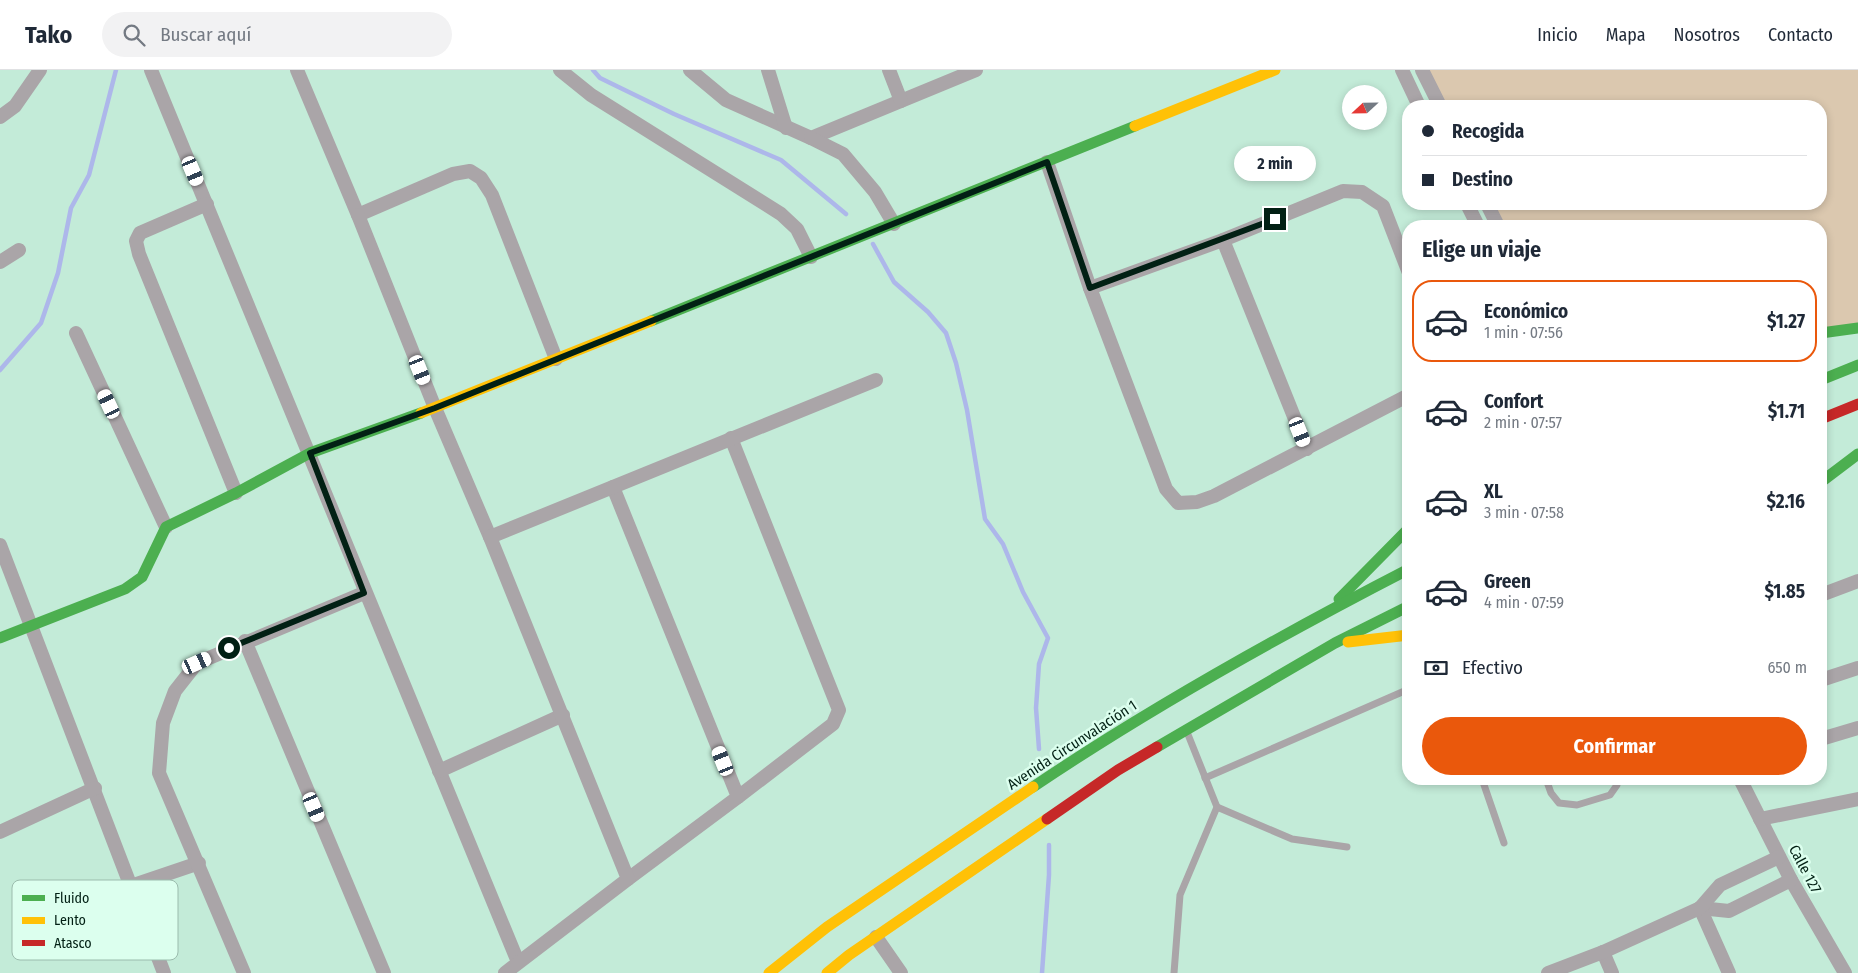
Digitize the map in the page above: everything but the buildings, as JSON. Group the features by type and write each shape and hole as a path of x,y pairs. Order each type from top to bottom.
{"main road":[{"path":"0,638 31,624 125,589 142,577 153,558 166,527 236,493 310,453 435,408 1275,70"},
{"path":"1827,332 1858,328"},
{"path":"1827,378 1858,365"},
{"path":"1827,416 1858,404"},
{"path":"1827,477 1858,454"},
{"path":"1326,612 1402,535"},
{"name":"Avenida Circunvalación 1","path":"769,973 827,927 1098,743 1326,612 1402,574"},
{"path":"828,973 876,937 1118,770 1335,643 1402,610"},
{"path":"1335,643 1402,636"}],"street":[{"path":"0,117 14,106 40,70"},
{"path":"151,70 310,453 364,593 518,962"},
{"path":"297,70 358,215 435,408 490,536 628,879"},
{"path":"560,70 591,95 781,214 796,228 811,257"},
{"path":"690,70 726,100 843,154 875,192 894,224"},
{"path":"768,70 786,128"},
{"path":"889,70 901,101"},
{"path":"811,138 976,70"},
{"path":"1402,70 1416,100"},
{"path":"1422,70 1437,100"},
{"path":"1047,162 1090,288 1166,489 1178,503 1197,502 1214,496 1402,399"},
{"path":"358,215 453,174 470,171 481,178 492,195 556,359"},
{"path":"1090,288 1223,240 1343,191 1362,192 1383,206 1402,255"},
{"path":"206,204 140,233 136,241 138,254 236,493"},
{"path":"1223,240 1307,449"},
{"path":"0,262 19,250"},
{"path":"76,334 166,527"},
{"path":"490,536 876,380"},
{"path":"505,973 833,724 839,710 731,438"},
{"path":"613,487 738,797"},
{"path":"0,546 95,788 129,880"},
{"path":"1827,593 1858,581"},
{"path":"244,973 199,863 159,773 163,723 175,691 197,663 364,593"},
{"path":"246,641 384,973"},
{"path":"1827,678 1858,668"},
{"path":"439,772 563,715"},
{"path":"1827,737 1858,728"},
{"name":"Calle 127","path":"1743,785 1791,880 1845,973"},
{"path":"0,832 95,788"},
{"path":"1760,819 1858,799"},
{"path":"1548,973 1603,952 1700,908 1720,885 1779,857"},
{"path":"149,880 199,863"},
{"path":"1700,908 1729,911 1791,880"},
{"path":"1700,908 1729,973"},
{"path":"876,937 901,973"},
{"path":"1603,952 1612,973"},
{"path":"159,960 164,973"}],"lane":[{"path":"1205,778 1402,692"},
{"path":"1186,731 1217,807 1292,839 1347,847"},
{"path":"1484,785 1504,843"},
{"path":"1548,785 1551,793 1559,803 1565,805 1577,805 1610,795 1617,785"},
{"path":"1174,973 1180,894 1217,807"}],"shaded area":[{"path":"1422,70 1858,70 1858,328 1827,332 1827,220 1495,220 1490,210 1827,210 1827,100 1437,100"}],"waterway":[{"path":"0,370 41,323 58,273 71,208 89,175 116,70"},
{"path":"593,70 600,78 674,114 781,160 846,214"},
{"path":"873,244 894,282 928,312 946,333 956,363 967,410 985,519 1003,544 1023,592 1048,638 1039,664 1036,708 1039,749"},
{"path":"1042,973 1049,875 1049,845"}],"traffic: fast":[{"path":"651,321 1135,126"},
{"path":"1827,332 1858,328"},
{"path":"1827,378 1858,365"},
{"path":"0,638 125,589 142,577 166,527 236,493 310,453 421,413"},
{"path":"1827,477 1858,454"},
{"path":"1339,599 1402,535"},
{"path":"1033,787 1124,728 1218,672 1402,573"},
{"path":"1157,747 1335,643 1402,610"}],"traffic: slow":[{"path":"1135,126 1275,70"},
{"path":"421,413 651,321"},
{"path":"1348,642 1402,636"},
{"path":"769,973 827,927 1033,787"},
{"path":"827,973 849,955 1047,819"}],"traffic: jam":[{"path":"1827,417 1858,404"},
{"path":"1047,819 1118,770 1157,747"}],"route":[{"path":"229,648 364,593 310,453 435,408 1047,162 1090,288 1223,240 1275,219"}]}
